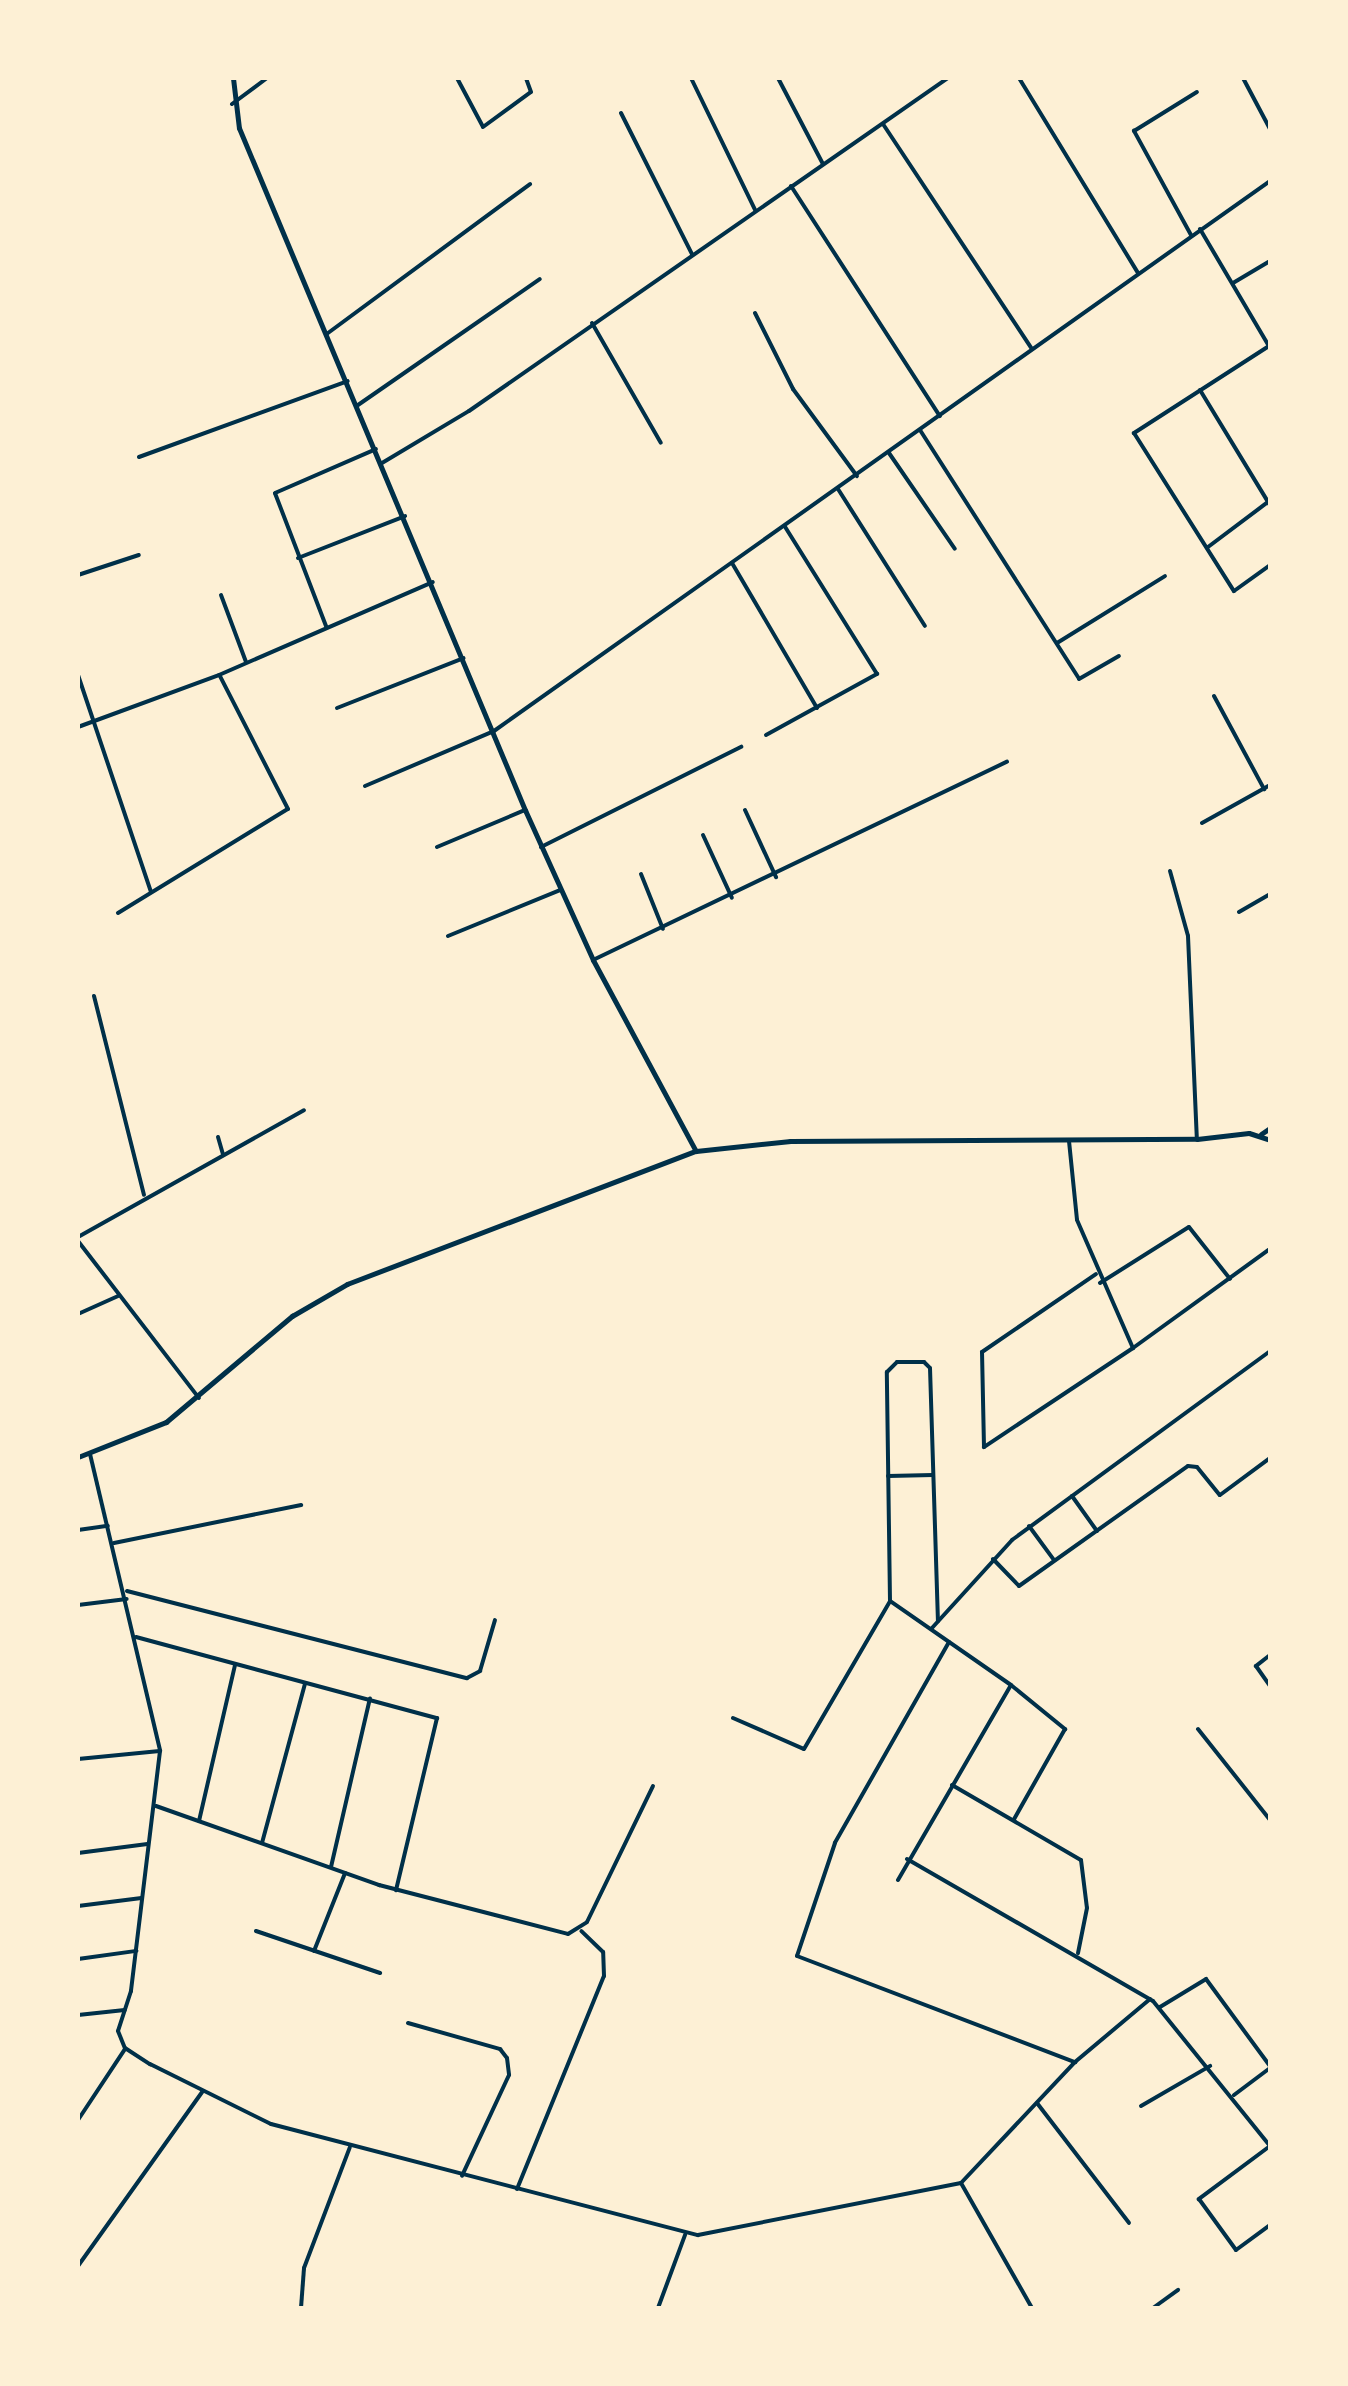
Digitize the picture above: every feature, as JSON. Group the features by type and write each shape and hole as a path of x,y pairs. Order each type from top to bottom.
{"street":[{"path":"233,78 232,104 433,582 524,810 593,960 696,1151"},
{"path":"232,104 268,78"},
{"path":"457,78 483,128 531,92 526,78"},
{"path":"690,78 756,210"},
{"path":"778,78 822,164"},
{"path":"382,463 948,78"},
{"path":"1019,78 1138,272"},
{"path":"1243,78 1270,129"},
{"path":"1191,235 1134,130 1197,92"},
{"path":"621,113 692,254"},
{"path":"882,122 1032,349"},
{"path":"365,786 494,731 1270,181"},
{"path":"328,333 530,184"},
{"path":"791,186 940,416"},
{"path":"1200,229 1270,346 1134,432 1234,591 1270,565"},
{"path":"1233,284 1270,261"},
{"path":"358,405 540,279"},
{"path":"756,314 793,389 857,476"},
{"path":"592,323 661,443"},
{"path":"139,458 348,381"},
{"path":"1200,390 1269,504 1208,548"},
{"path":"920,430 1080,680 1120,656"},
{"path":"326,626 276,491 376,448"},
{"path":"889,452 955,549"},
{"path":"838,489 924,626"},
{"path":"298,558 405,516"},
{"path":"766,735 877,670 785,526"},
{"path":"78,575 139,555"},
{"path":"732,563 817,708"},
{"path":"1057,643 1165,576"},
{"path":"78,727 219,675 433,582"},
{"path":"221,595 246,662"},
{"path":"337,708 464,658"},
{"path":"78,675 151,892"},
{"path":"118,914 288,810 219,675"},
{"path":"78,698 85,696"},
{"path":"1214,696 1264,789"},
{"path":"541,847 740,748"},
{"path":"593,960 776,877 1007,762"},
{"path":"1202,823 1270,785"},
{"path":"437,848 524,810"},
{"path":"745,810 776,877"},
{"path":"703,835 732,898"},
{"path":"1170,872 1188,936 1197,1140"},
{"path":"641,874 663,929"},
{"path":"448,936 560,890"},
{"path":"1239,912 1270,894"},
{"path":"94,996 145,1198"},
{"path":"199,1398 78,1239 304,1110"},
{"path":"78,1456 134,1439 199,1398 292,1316 347,1284 696,1151 790,1141 1197,1140 1261,1134 1270,1128"},
{"path":"1261,1134 1270,1140"},
{"path":"218,1137 224,1154"},
{"path":"1069,1141 1072,1199 1096,1274 1133,1348"},
{"path":"1100,1283 1189,1227 1230,1279"},
{"path":"1096,1274 982,1352 982,1445 1133,1348 1270,1249"},
{"path":"78,1314 118,1296"},
{"path":"932,1628 1028,1526 1270,1351"},
{"path":"733,1718 804,1749 890,1602 887,1372 897,1362 930,1366 938,1621"},
{"path":"90,1454 128,1598 160,1750 136,1951 118,2031 126,2048 203,2091 271,2124 684,2235 961,2184 1075,2062 1150,1999"},
{"path":"993,1559 1015,1586 1188,1466 1197,1467 1220,1496 1270,1458"},
{"path":"887,1476 933,1475"},
{"path":"1072,1496 1097,1531"},
{"path":"114,1543 301,1504"},
{"path":"78,1530 109,1526"},
{"path":"1028,1526 1054,1560"},
{"path":"126,1591 467,1678 480,1671 495,1620"},
{"path":"78,1606 128,1598"},
{"path":"890,1602 950,1640 1065,1729 1014,1819"},
{"path":"136,1637 370,1698 438,1722 396,1890"},
{"path":"950,1640 836,1843 797,1956 1075,2062"},
{"path":"1270,1655 1256,1666 1270,1686"},
{"path":"199,1820 235,1664"},
{"path":"262,1843 305,1683"},
{"path":"898,1880 1011,1685"},
{"path":"331,1868 370,1698"},
{"path":"1198,1729 1270,1820"},
{"path":"78,1758 160,1750"},
{"path":"952,1785 1083,1864 1088,1908 1078,1954"},
{"path":"580,1930 653,1786"},
{"path":"156,1806 345,1874 507,1924 558,1934 580,1930"},
{"path":"78,1853 149,1844"},
{"path":"908,1859 1078,1954 1160,2007 1270,2146 1199,2199 1235,2249 1270,2226"},
{"path":"314,1951 345,1874"},
{"path":"78,1906 142,1898"},
{"path":"518,2188 604,1976 603,1952 580,1930"},
{"path":"256,1931 380,1973"},
{"path":"78,1959 136,1951"},
{"path":"1160,2007 1207,1980 1270,2067 1233,2095"},
{"path":"78,2016 125,2010"},
{"path":"408,2024 500,2048 507,2058 509,2074 462,2176"},
{"path":"78,2120 126,2048"},
{"path":"1141,2106 1210,2066"},
{"path":"78,2266 203,2091"},
{"path":"1037,2103 1129,2223"},
{"path":"301,2308 304,2268 350,2147"},
{"path":"961,2184 1032,2308"},
{"path":"658,2308 684,2235"},
{"path":"1153,2308 1178,2290"}]}
